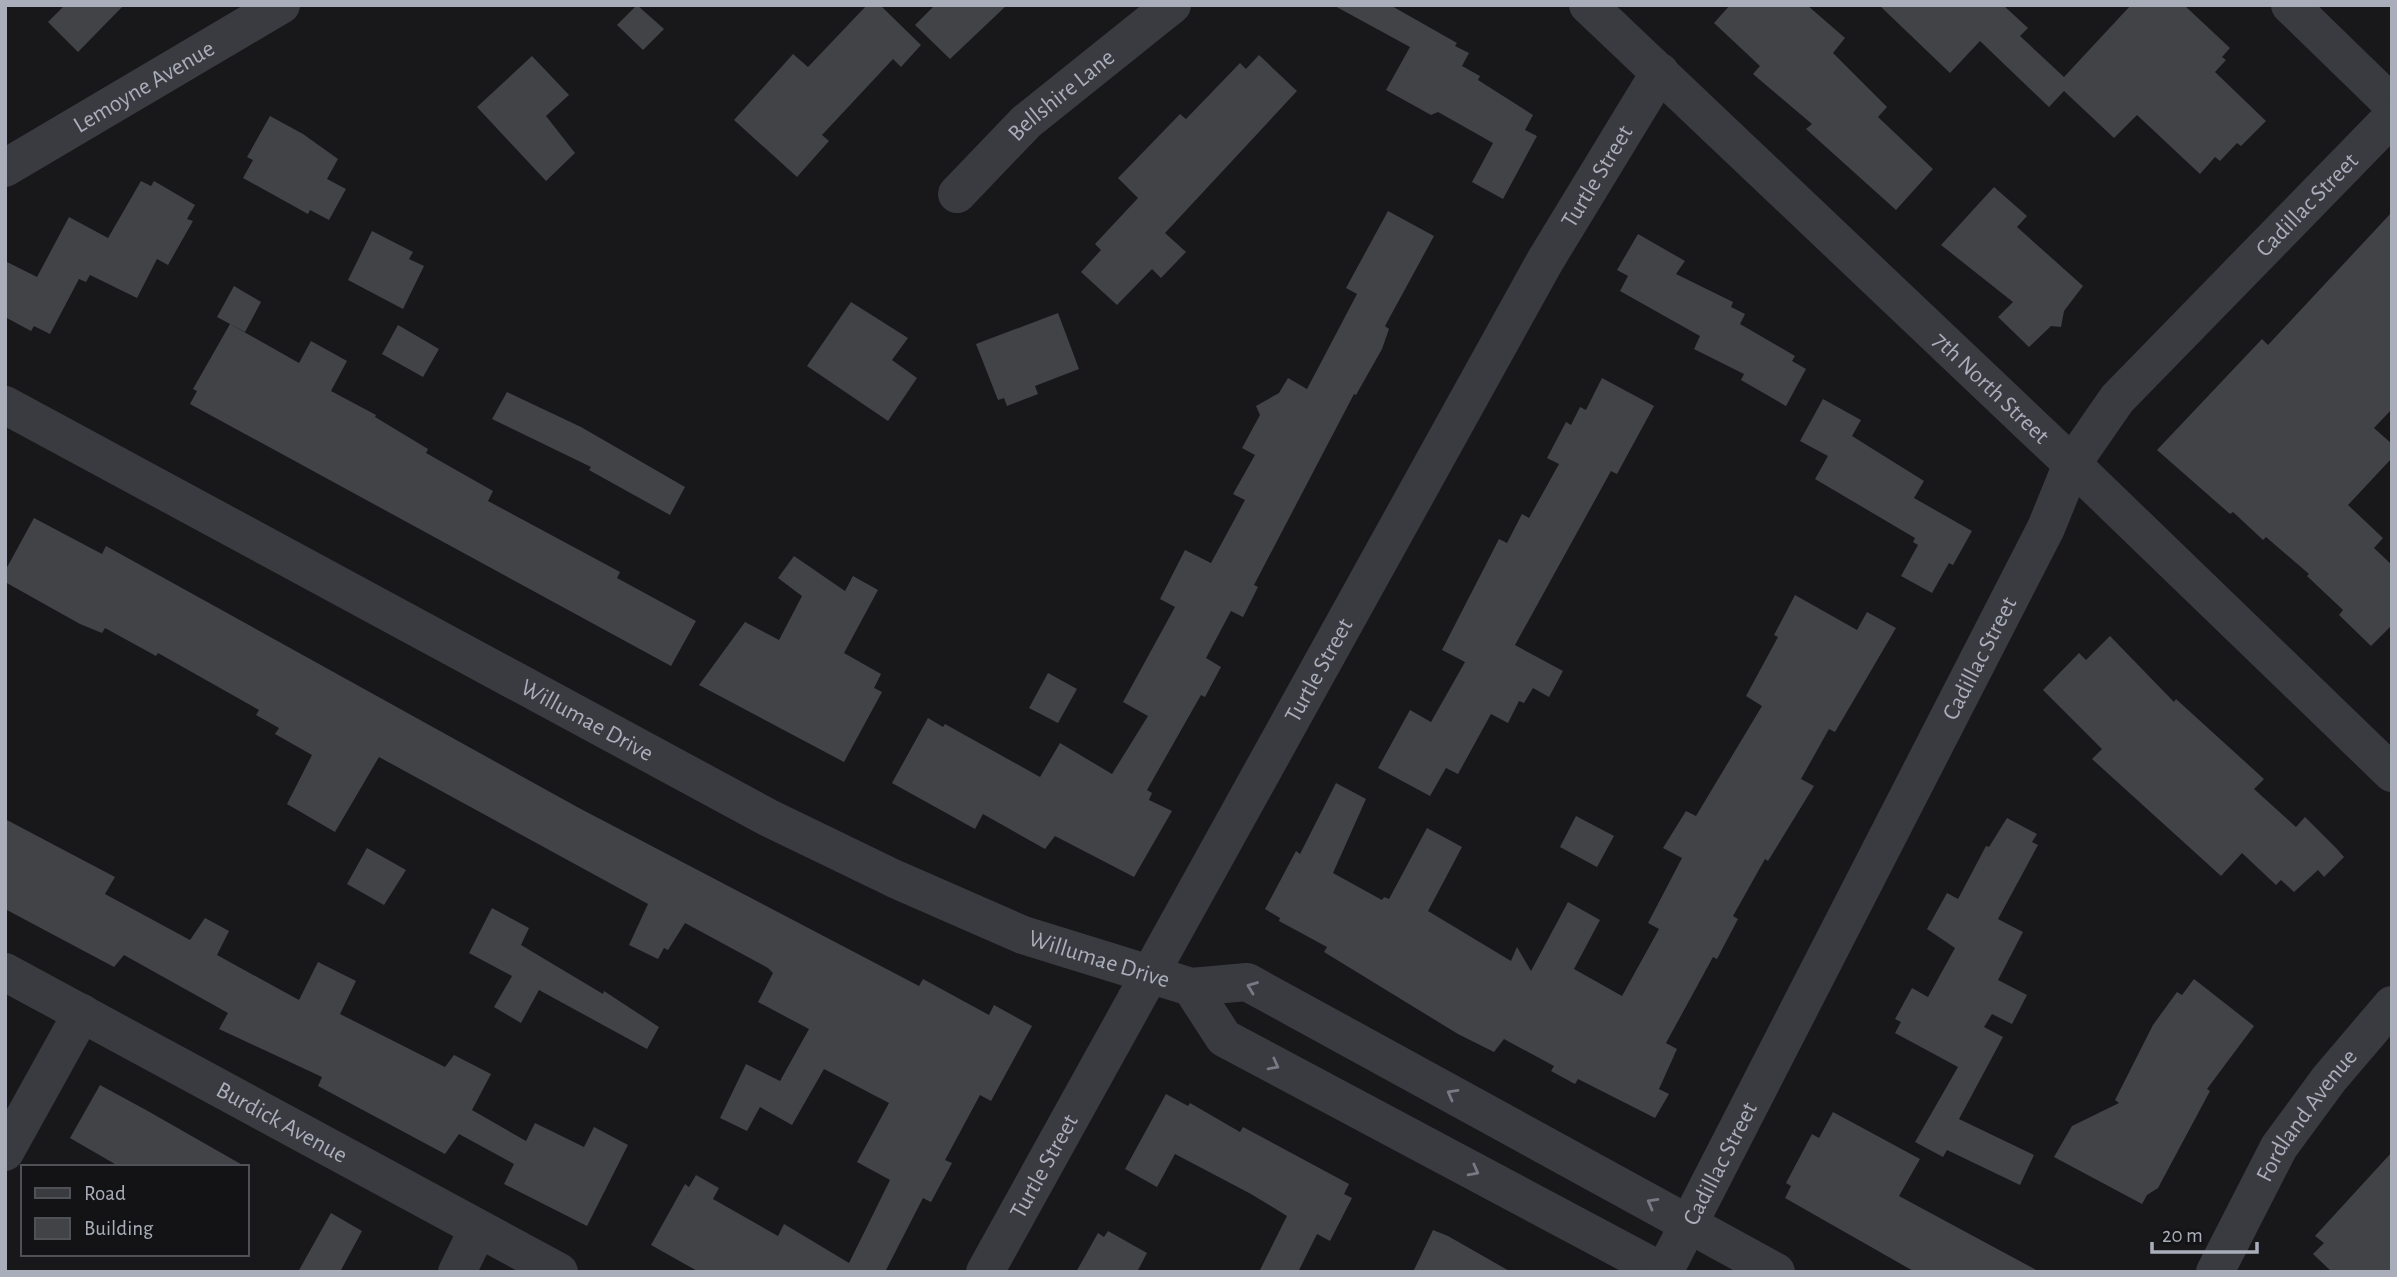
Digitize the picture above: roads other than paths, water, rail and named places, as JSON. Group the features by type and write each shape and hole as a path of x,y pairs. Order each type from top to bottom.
{"street":[{"name":"Lemoyne Avenue","path":"5,168 281,5"},
{"name":"Bellshire Lane","path":"957,194 1026,122 1172,5"},
{"name":"7th North Street","path":"1588,5 2073,464 2392,774"},
{"path":"2290,5 2392,104"},
{"name":"Turtle Street","path":"985,1272 1545,261 1660,72"},
{"name":"Cadillac Street","path":"1664,1272 2046,528 2073,464 2117,399 2392,117"},
{"name":"Willumae Drive","path":"5,405 768,817 895,879 1023,935 1191,987 1247,982 1776,1272"},
{"name":"Burdick Avenue","path":"5,972 559,1272"},
{"name":"Willumae Drive","path":"1191,987 1224,1038 1664,1272"},
{"name":"Fordland Avenue","path":"2215,1272 2279,1147 2329,1079 2392,1005"},
{"path":"5,1152 82,1013"},
{"path":"457,1272 478,1228"}]}
